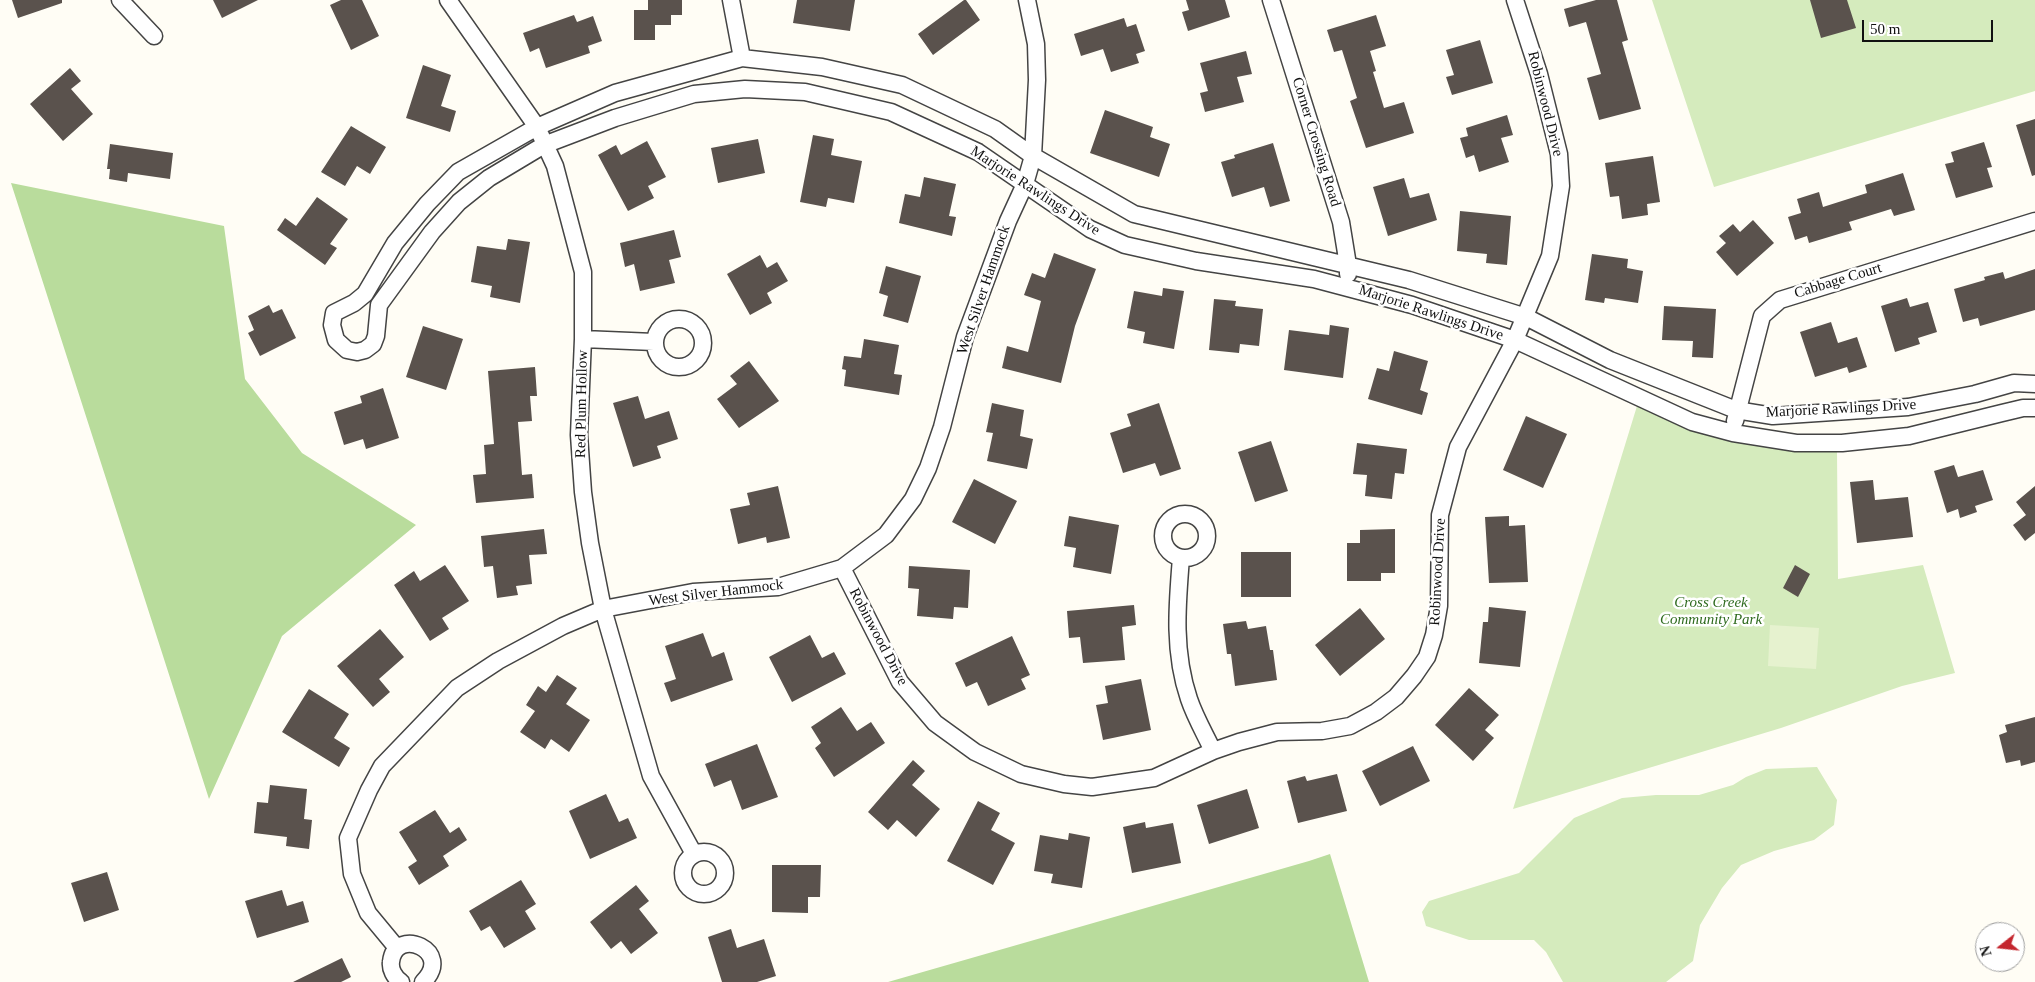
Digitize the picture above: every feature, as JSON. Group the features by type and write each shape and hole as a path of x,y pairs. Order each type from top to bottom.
{"street":[{"path":"120,0 154,36"},
{"name":"Red Plum Hollow","path":"448,0 537,127 555,166 583,272 583,339 579,435 583,492 590,543 603,609 651,776 694,854"},
{"path":"731,0 742,58"},
{"name":"West Silver Hammock","path":"397,948 368,913 352,874 348,838 369,790 382,766 457,688 506,656 563,626 603,609 693,592 778,587 842,568 886,535 913,499 928,468 942,427 966,337 1008,221 1025,184 1033,156 1037,80 1036,44 1027,0"},
{"name":"Corner Crossing Road","path":"1271,0 1341,222 1348,265 1346,286"},
{"name":"Robinwood Drive","path":"842,568 900,682 935,723 975,752 1021,774 1064,784 1092,787 1154,778 1213,751 1278,732 1322,731 1350,726 1376,712 1396,697 1427,657 1434,634 1439,606 1440,515 1458,447 1526,318 1550,256 1561,186 1557,145 1539,74 1516,0"},
{"name":"Marjorie Rawlings Drive","path":"2031,412 1909,436 1842,443 1796,444 1733,433 1692,422 1515,340 1412,305 1314,278 1196,261 1125,245 1090,229 978,152 891,112 805,92 745,89 694,94 615,118 544,145 489,178 459,202 432,232 379,305 376,336 373,344 366,350 357,352 347,350 336,340 332,324 334,313 354,303 365,294 395,243 426,204 458,172 537,127 615,93 742,58 822,67 902,85 995,129 1033,156 1134,214 1409,280 1526,318 1610,360 1736,410 1773,416 1908,407 1975,394 2014,383 2035,384"},
{"name":"Cabbage Court","path":"1733,433 1736,410 1762,316 1780,300 2035,221"},
{"path":"583,339 654,342"},
{"path":"2014,383 2031,412"},
{"path":"1181,558 1176,616 1179,660 1189,699 1213,751"},
{"path":"401,982 396,979 391,967 392,958 397,948 413,943 420,944 429,952 432,962 432,968 428,977 423,982"}],"green space":[{"path":"1652,0 2035,0 2035,91 1714,187"},
{"path":"11,183 224,226 245,379 302,453 416,525 282,636 209,799"},
{"name":"Cross Creek Community Park","path":"1637,406 1685,426 1785,448 1837,451 1838,579 1923,565 1955,673 1902,686 1781,728 1513,809"},
{"path":"1770,625 1819,628 1816,669 1768,666"},
{"path":"1817,767 1837,800 1834,825 1814,840 1774,851 1741,865 1722,888 1700,925 1693,961 1666,982 1563,982 1546,952 1534,940 1469,940 1426,926 1422,912 1429,901 1519,873 1574,818 1622,798 1656,795 1699,795 1733,785 1746,777 1766,769"},
{"path":"1330,854 1369,982 888,982 1309,861"}],"building":[{"path":"12,0 62,0 62,3 18,18"},
{"path":"213,0 258,0 222,18"},
{"path":"341,0 362,0 379,36 351,50 330,5"},
{"path":"648,0 682,0 682,15 671,15 671,25 655,25 655,40 634,40 634,10 648,10"},
{"path":"797,0 855,0 850,31 793,23"},
{"path":"966,0 980,20 933,55 918,34"},
{"path":"1186,0 1225,0 1230,17 1188,31 1182,12 1189,10"},
{"path":"1596,0 1617,0 1628,40 1622,42 1641,109 1599,120 1587,78 1601,74 1586,22 1569,27 1564,9"},
{"path":"1810,0 1847,0 1856,28 1821,38"},
{"path":"574,15 577,22 593,16 602,41 588,46 590,53 546,68 539,48 530,52 523,33"},
{"path":"1376,15 1386,46 1370,51 1376,71 1373,72 1384,108 1404,102 1414,133 1366,148 1350,101 1357,98 1342,50 1334,52 1327,30"},
{"path":"1124,18 1127,27 1136,24 1145,51 1136,54 1139,63 1111,72 1103,49 1081,56 1074,34"},
{"path":"1480,40 1493,83 1452,95 1446,77 1454,75 1446,50"},
{"path":"1246,51 1252,74 1237,77 1244,102 1205,112 1200,93 1208,91 1200,63"},
{"path":"423,65 451,75 441,106 456,111 450,132 406,118"},
{"path":"70,68 81,81 71,89 93,114 63,141 30,104"},
{"path":"1105,110 1153,127 1150,137 1170,144 1159,177 1090,153"},
{"path":"1507,115 1513,135 1501,138 1509,162 1479,172 1474,155 1466,158 1460,138 1468,136 1466,128"},
{"path":"2035,119 2035,175 2032,176 2016,125"},
{"path":"351,126 386,147 370,174 357,166 345,186 321,172"},
{"path":"813,135 834,139 831,155 862,161 854,203 828,198 826,207 800,202"},
{"path":"758,139 765,173 718,183 711,148"},
{"path":"647,141 666,177 648,186 654,198 628,211 598,155 616,145 621,155"},
{"path":"1984,142 1992,167 1987,168 1993,187 1956,198 1945,164 1954,162 1951,152"},
{"path":"1273,143 1290,201 1270,207 1264,187 1232,197 1221,162 1235,158 1234,155"},
{"path":"110,144 173,153 170,179 128,173 127,182 109,179 110,169 107,169"},
{"path":"1653,156 1660,202 1647,204 1648,215 1622,219 1619,196 1610,197 1605,163"},
{"path":"1903,173 1915,210 1894,216 1891,209 1849,222 1852,230 1809,243 1807,236 1795,240 1788,217 1801,213 1797,199 1819,192 1823,207 1867,193 1865,185"},
{"path":"924,177 956,184 949,216 956,217 952,236 899,223 905,194 920,197"},
{"path":"1404,178 1410,198 1429,193 1437,220 1388,236 1373,187"},
{"path":"317,197 348,219 330,244 337,248 325,265 277,230 285,218 296,226"},
{"path":"1460,211 1511,216 1507,265 1486,263 1487,254 1457,251"},
{"path":"1753,220 1774,243 1737,276 1716,252 1726,243 1719,236 1733,224 1740,232"},
{"path":"674,230 681,257 669,260 675,283 640,291 634,264 625,267 620,243"},
{"path":"508,239 530,242 520,303 490,297 492,286 471,282 477,246 506,250"},
{"path":"1054,253 1096,269 1075,326 1061,383 1002,368 1007,346 1028,352 1041,301 1024,295 1032,273 1045,278"},
{"path":"1592,254 1628,259 1627,268 1643,271 1638,303 1605,298 1604,303 1585,300"},
{"path":"760,255 767,268 777,262 788,281 767,293 772,303 750,315 727,274"},
{"path":"886,266 921,276 908,323 883,316 888,296 879,293"},
{"path":"2035,269 2035,310 1980,326 1978,318 1963,322 1954,289 1985,280 1984,277 2003,272 2005,279"},
{"path":"1163,288 1184,291 1174,349 1143,343 1145,332 1127,328 1134,291 1162,296"},
{"path":"1907,298 1910,307 1928,302 1937,332 1918,338 1920,344 1895,352 1881,306"},
{"path":"1214,299 1236,301 1235,306 1263,309 1259,346 1240,344 1239,353 1209,350"},
{"path":"269,305 273,313 282,309 296,338 260,356 248,333 254,330 248,316"},
{"path":"1664,306 1716,309 1713,358 1692,357 1693,341 1662,340"},
{"path":"1831,322 1838,343 1857,337 1867,367 1849,373 1847,367 1815,377 1800,332"},
{"path":"1330,325 1349,328 1343,378 1284,370 1289,330 1329,335"},
{"path":"423,326 463,339 446,390 406,377"},
{"path":"864,339 899,345 894,374 902,375 899,395 844,386 846,370 842,369 844,356 861,358"},
{"path":"1394,351 1428,361 1420,390 1428,393 1422,415 1368,399 1377,368 1389,371"},
{"path":"749,361 779,401 739,428 717,399 737,384 730,376"},
{"path":"535,367 537,396 530,396 532,421 518,422 522,475 532,474 534,498 476,503 473,475 486,474 484,445 494,444 488,371"},
{"path":"383,388 399,438 366,449 363,439 344,445 334,412 362,403 360,396"},
{"path":"638,396 645,419 669,411 678,439 657,446 661,458 633,467 613,403"},
{"path":"992,403 1024,410 1020,436 1033,439 1027,469 987,461 993,433 986,432"},
{"path":"1159,403 1181,469 1160,476 1155,463 1123,473 1110,433 1131,426 1127,414"},
{"path":"1526,416 1567,434 1543,488 1503,470"},
{"path":"1271,441 1288,491 1255,502 1238,452"},
{"path":"1357,443 1407,449 1404,474 1395,473 1392,499 1365,496 1367,475 1353,474"},
{"path":"1954,465 1958,477 1983,470 1993,500 1975,506 1977,512 1960,518 1958,509 1947,513 1934,471"},
{"path":"974,479 1017,501 995,544 952,522"},
{"path":"1873,480 1875,500 1908,497 1913,537 1857,543 1850,482"},
{"path":"778,486 790,538 767,543 766,537 738,544 730,509 750,505 747,493"},
{"path":"2035,486 2035,533 2025,541 2013,525 2026,515 2016,502"},
{"path":"1069,516 1119,525 1111,574 1073,567 1076,548 1064,546"},
{"path":"1509,516 1509,526 1525,525 1528,582 1489,583 1485,517"},
{"path":"544,529 547,554 529,555 532,584 516,586 518,595 497,598 493,566 484,567 481,536"},
{"path":"1395,529 1395,573 1381,573 1381,581 1347,581 1347,543 1360,543 1360,530"},
{"path":"1241,552 1291,552 1291,597 1241,597"},
{"path":"445,565 469,601 442,618 449,629 430,641 394,585 414,571 420,581"},
{"path":"1795,565 1810,574 1798,597 1783,588"},
{"path":"909,566 970,570 968,608 954,607 953,619 917,616 919,589 908,588"},
{"path":"1134,605 1136,625 1122,627 1125,660 1083,663 1080,637 1069,638 1067,611"},
{"path":"1489,607 1526,611 1520,667 1479,663 1483,622 1488,622"},
{"path":"1360,608 1385,639 1340,676 1315,645"},
{"path":"1246,621 1248,629 1266,626 1270,650 1273,650 1277,680 1235,686 1231,654 1227,654 1223,624"},
{"path":"380,629 404,657 379,679 390,692 373,707 337,666"},
{"path":"703,633 712,657 724,652 733,680 671,702 664,683 676,679 665,646"},
{"path":"810,635 822,658 834,652 846,674 792,702 769,657"},
{"path":"1012,636 1030,675 1021,679 1026,689 988,706 977,682 966,687 955,663"},
{"path":"557,675 577,688 566,704 590,720 569,752 551,739 545,749 520,732 535,711 526,705 538,686 546,692"},
{"path":"1141,679 1151,730 1103,740 1096,705 1108,703 1105,686"},
{"path":"1469,688 1499,715 1485,730 1494,738 1473,761 1435,725"},
{"path":"309,689 349,714 334,738 350,748 339,767 282,732"},
{"path":"841,707 857,731 871,722 885,743 834,777 815,748 821,743 811,727"},
{"path":"2035,717 2035,762 2021,766 2020,760 2006,763 1999,735 2007,732 2005,725"},
{"path":"757,744 778,797 742,810 731,780 714,787 705,764"},
{"path":"1413,746 1430,781 1380,806 1362,771"},
{"path":"913,760 925,771 912,785 940,809 916,837 897,820 888,830 868,812"},
{"path":"1337,774 1347,811 1298,823 1287,781 1305,776 1307,781"},
{"path":"270,785 307,789 304,819 312,820 309,849 286,846 287,837 254,833 257,802 268,803"},
{"path":"1247,789 1259,828 1209,844 1197,805"},
{"path":"606,794 619,822 628,818 637,838 590,859 569,811"},
{"path":"978,801 1000,813 991,830 1015,843 993,885 947,861"},
{"path":"435,810 450,833 459,827 467,840 443,856 449,866 419,885 408,867 417,861 399,832"},
{"path":"1145,822 1146,828 1173,823 1181,863 1132,873 1123,827"},
{"path":"1069,833 1090,837 1082,888 1051,883 1053,874 1034,871 1040,835 1068,840"},
{"path":"772,865 821,865 820,897 808,897 808,913 772,912"},
{"path":"107,872 119,910 84,922 71,883"},
{"path":"521,880 536,904 525,911 536,929 504,948 490,926 481,931 469,911"},
{"path":"636,885 649,901 639,909 658,933 631,954 621,941 611,949 590,922"},
{"path":"282,890 287,906 303,901 309,922 257,938 245,901"},
{"path":"731,929 737,948 764,939 776,976 757,982 722,982 708,937"},
{"path":"342,958 351,977 341,982 293,982"}]}
